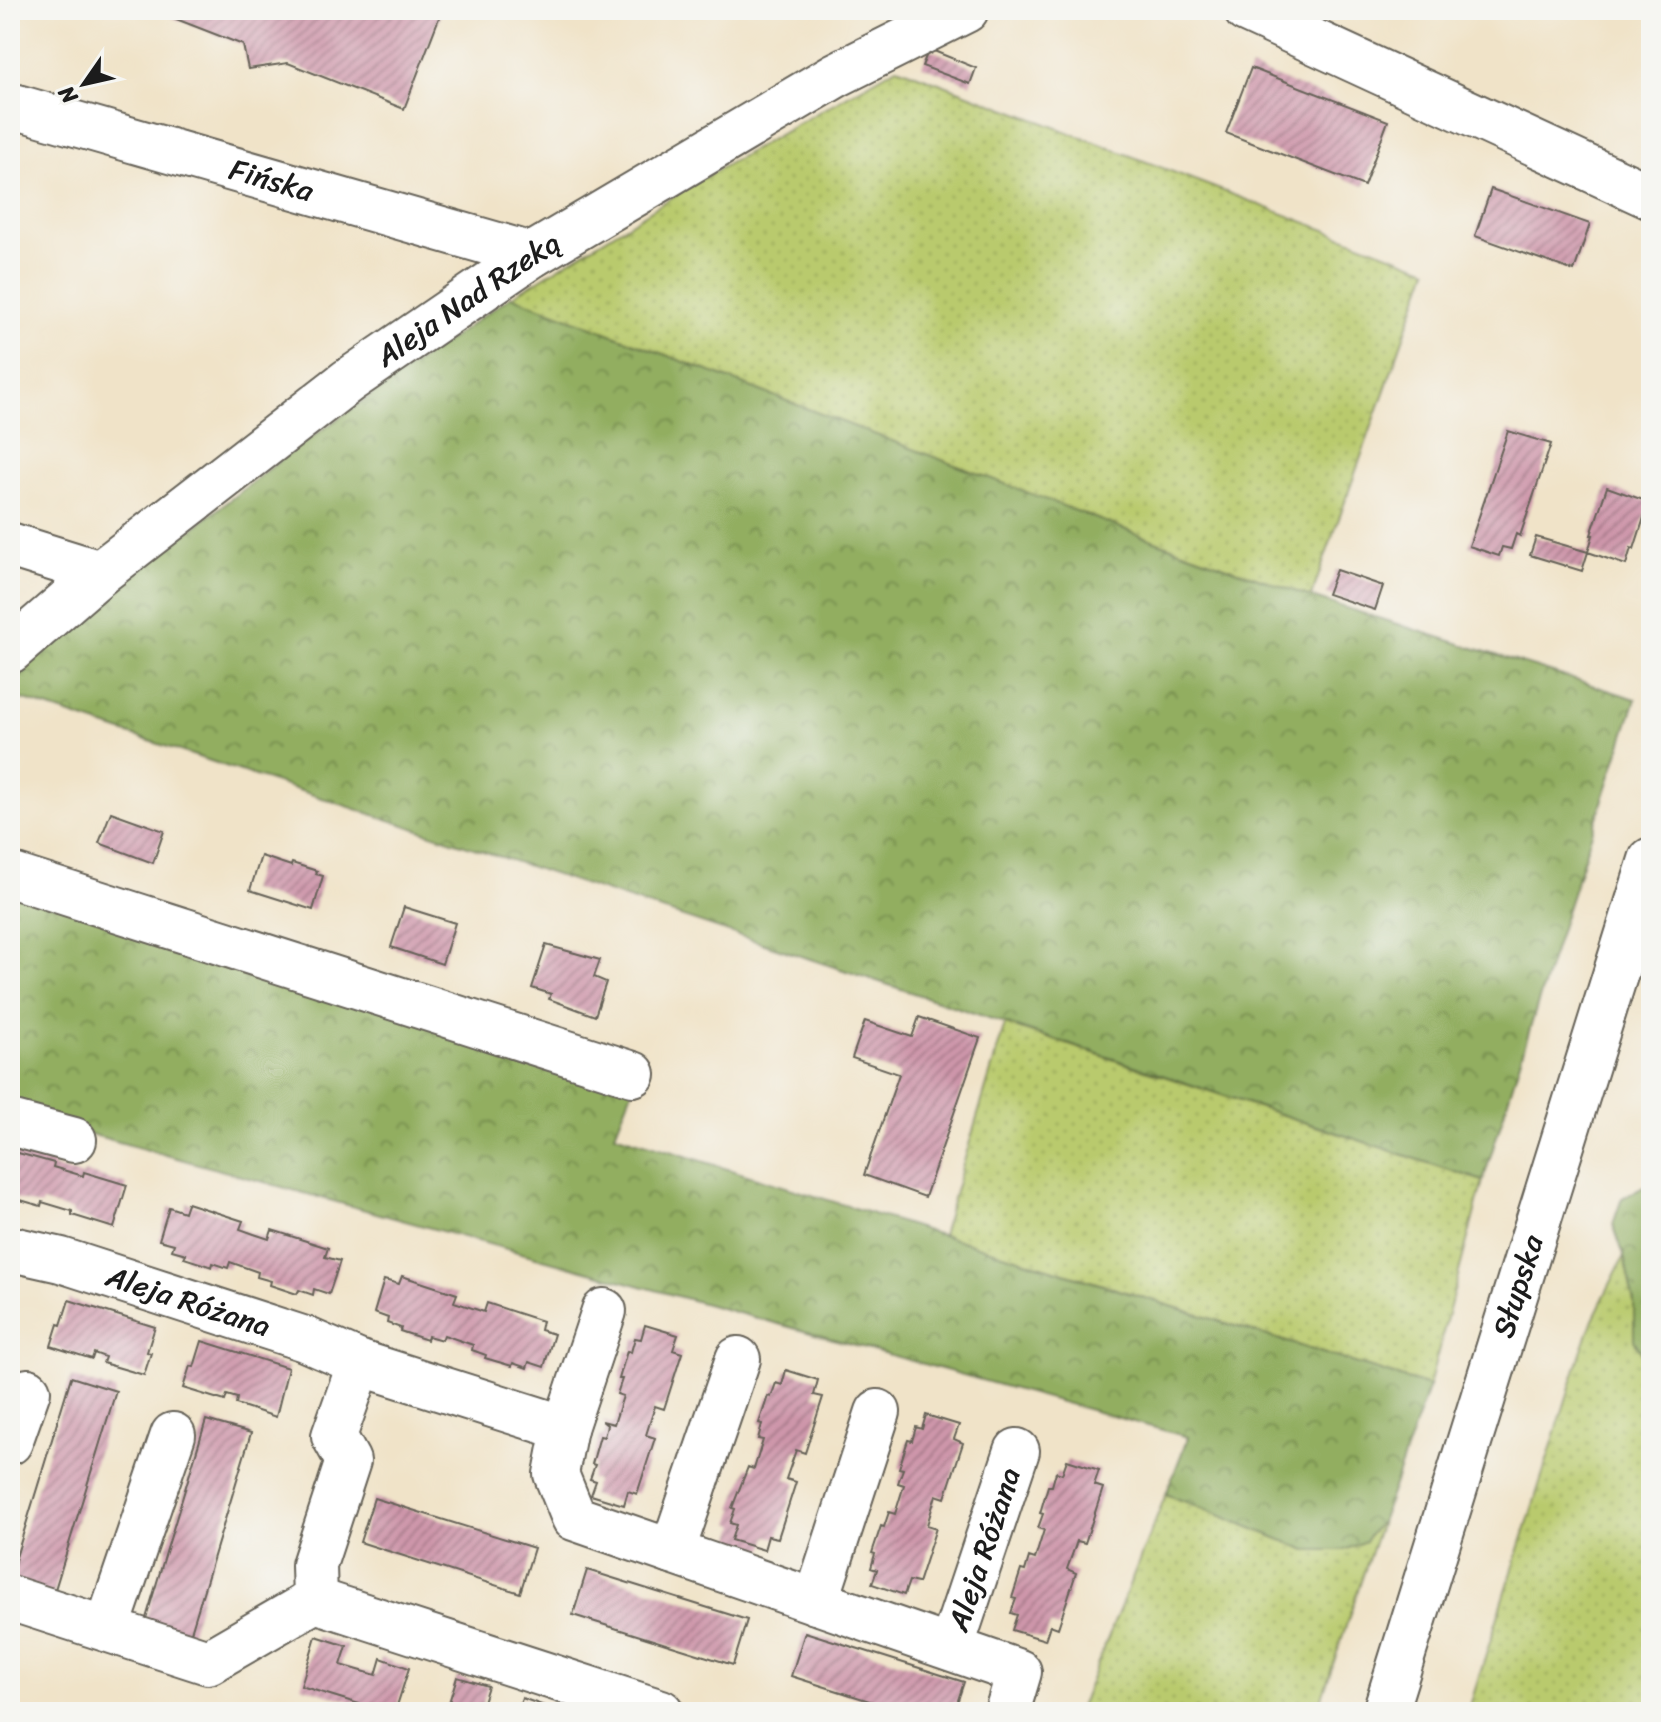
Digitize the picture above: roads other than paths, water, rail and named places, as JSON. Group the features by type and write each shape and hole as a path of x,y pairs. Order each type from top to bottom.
{"street":[{"name":"Aleja Nad Rzeką","path":"10,651 100,573 348,381 532,255 836,75 966,10"},
{"path":"1246,10 1651,197"},
{"name":"Fińska","path":"10,105 532,255"},
{"path":"10,545 100,573"},
{"name":"Słupska","path":"1385,1712 1651,860"},
{"path":"10,875 633,1074"},
{"path":"10,1123 74,1140"},
{"name":"Aleja Różana","path":"12,1249 61,1260 305,1339 360,1363 565,1428"},
{"name":"Aleja Różana","path":"604,1311 565,1428 556,1474 574,1518 1019,1672 1007,1712"},
{"path":"672,1552 738,1359"},
{"path":"315,1600 314,1565 348,1461 334,1436 360,1363"},
{"path":"10,1442 28,1391"},
{"path":"816,1602 878,1412"},
{"path":"107,1629 173,1435"},
{"name":"Aleja Różana","path":"951,1648 1017,1451"},
{"path":"10,1598 208,1662 315,1600 661,1712"}]}
